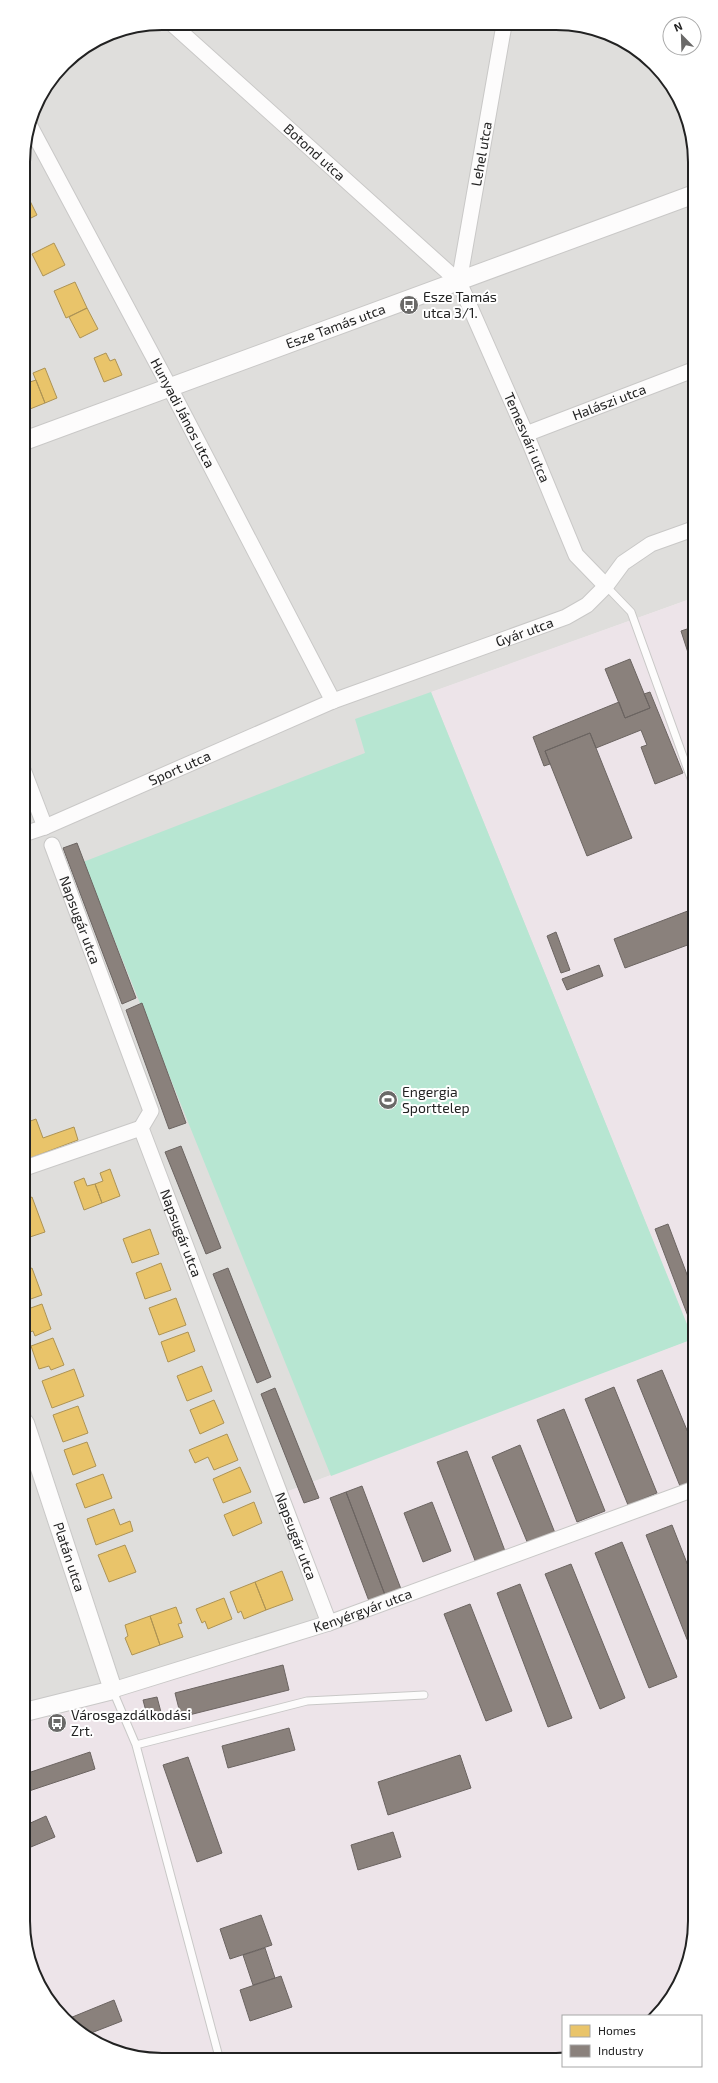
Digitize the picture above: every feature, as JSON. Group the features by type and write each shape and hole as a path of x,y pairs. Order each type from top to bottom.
{"street":[{"name":"Botond utca","path":"179,30 459,282"},
{"name":"Lehel utca","path":"459,282 503,30"},
{"name":"Hunyadi János utca","path":"33,132 170,388 333,701"},
{"name":"Esze Tamás utca","path":"30,440 688,196"},
{"name":"Temesvári utca","path":"459,282 526,434 576,555 606,586"},
{"name":"Halászi utca","path":"526,434 688,372"},
{"name":"Gyár utca","path":"333,701 566,617 587,605 606,586 623,563 651,544 688,531"},
{"name":"Sport utca","path":"30,832 45,827 333,701"},
{"path":"30,788 45,827"},
{"name":"Napsugár utca","path":"52,845 151,1110 141,1128 329,1622"},
{"path":"30,1166 141,1128"},
{"name":"Platán utca","path":"30,1438 113,1690"},
{"name":"Kenyérgyár utca","path":"30,1711 113,1690 329,1622 688,1491"}],"lane":[{"path":"606,586 631,612 688,770"},
{"path":"113,1690 136,1745 218,2053"},
{"path":"136,1745 307,1701 424,1695"}],"shaded area":[{"path":"162,30 565,30 599,37 615,44 637,57 661,81 674,103 681,119 685,136 688,153 688,600 432,692 688,1327 688,1341 281,1494 329,1623 30,1711 31,144 34,128 40,111 57,81 81,57 103,44 128,34"},
{"path":"688,600 688,1327 431,692"},
{"path":"688,1341 688,1930 678,1972 666,1995 648,2015 562,2015 562,2053 153,2053 119,2046 103,2039 81,2026 57,2002 44,1980 37,1964 30,1930 30,1711 329,1623 280,1494"}],"green space":[{"name":"Engergia Sporttelep","path":"431,692 688,1327 688,1341 331,1476 83,862 365,753 355,719"}],"building: Homes":[{"path":"30,201 37,215 30,218"},
{"path":"54,243 65,265 43,276 32,254"},
{"path":"75,282 87,308 66,318 54,291"},
{"path":"87,308 98,329 80,338 69,317"},
{"path":"106,353 110,361 115,359 122,375 104,382 94,358"},
{"path":"45,368 57,398 45,403 33,373"},
{"path":"36,380 45,403 30,409 30,382"},
{"path":"36,1119 43,1138 74,1127 78,1140 30,1158 30,1121"},
{"path":"110,1169 120,1196 102,1203 95,1184 103,1181 100,1173"},
{"path":"84,1178 87,1186 95,1184 102,1203 84,1210 74,1182"},
{"path":"32,1197 45,1232 30,1237 30,1198"},
{"path":"150,1229 159,1254 132,1263 123,1239"},
{"path":"161,1263 171,1290 145,1299 136,1273"},
{"path":"32,1268 42,1295 30,1299 30,1269"},
{"path":"176,1298 186,1325 159,1335 149,1308"},
{"path":"42,1304 51,1329 35,1336 33,1331 30,1332 30,1308"},
{"path":"188,1332 195,1351 168,1362 161,1342"},
{"path":"53,1338 64,1365 51,1370 49,1366 39,1369 31,1346"},
{"path":"202,1366 212,1391 187,1401 177,1376"},
{"path":"74,1369 84,1396 52,1408 42,1381"},
{"path":"214,1400 224,1423 200,1434 190,1410"},
{"path":"78,1406 88,1433 63,1442 53,1415"},
{"path":"227,1434 238,1460 214,1470 208,1457 195,1463 189,1450"},
{"path":"87,1442 96,1466 73,1475 64,1450"},
{"path":"240,1467 251,1492 223,1503 213,1479"},
{"path":"103,1474 112,1498 85,1508 76,1484"},
{"path":"254,1502 262,1523 233,1536 224,1515"},
{"path":"114,1509 120,1525 130,1521 133,1531 96,1545 87,1519"},
{"path":"125,1545 136,1572 109,1582 98,1555"},
{"path":"282,1571 293,1600 266,1610 255,1582"},
{"path":"255,1582 266,1610 244,1619 241,1611 238,1613 230,1592"},
{"path":"224,1598 232,1619 208,1629 205,1621 202,1623 196,1609"},
{"path":"176,1607 182,1623 178,1624 183,1637 160,1645 150,1616"},
{"path":"150,1616 160,1645 132,1655 125,1638 128,1636 125,1625"}],"building: Industry":[{"path":"688,629 688,653 681,631"},
{"path":"630,659 650,708 625,718 605,669"},
{"path":"650,692 683,773 655,784 641,747 647,745 641,730 596,748 590,733 545,751 550,764 544,766 533,737 619,702 625,718 650,708 644,694"},
{"path":"590,733 632,838 587,856 545,751"},
{"path":"77,843 136,998 122,1004 63,848"},
{"path":"688,911 688,945 625,968 614,939"},
{"path":"556,932 570,970 561,973 547,936"},
{"path":"599,965 603,976 567,990 562,979"},
{"path":"142,1003 186,1123 169,1129 126,1010"},
{"path":"181,1146 221,1248 206,1254 165,1152"},
{"path":"668,1224 688,1277 688,1316 655,1229"},
{"path":"228,1268 271,1377 257,1383 213,1274"},
{"path":"662,1370 688,1433 688,1483 680,1486 637,1380"},
{"path":"614,1387 657,1493 628,1505 585,1399"},
{"path":"275,1388 319,1498 304,1503 261,1394"},
{"path":"564,1409 605,1511 577,1522 537,1420"},
{"path":"520,1445 555,1533 528,1544 492,1457"},
{"path":"467,1451 505,1551 476,1563 437,1462"},
{"path":"362,1486 401,1589 385,1595 346,1492"},
{"path":"346,1492 385,1595 369,1601 330,1498"},
{"path":"432,1502 451,1551 423,1562 404,1513"},
{"path":"672,1525 688,1566 688,1642 646,1535"},
{"path":"622,1542 677,1677 649,1688 595,1553"},
{"path":"571,1564 625,1698 600,1709 545,1574"},
{"path":"520,1584 572,1718 548,1727 497,1593"},
{"path":"470,1604 512,1711 486,1721 444,1614"},
{"path":"283,1665 289,1690 181,1717 175,1693"},
{"path":"157,1697 162,1716 148,1719 143,1700"},
{"path":"289,1728 295,1750 228,1768 222,1746"},
{"path":"90,1752 95,1769 30,1791 30,1772"},
{"path":"460,1755 471,1788 388,1815 378,1782"},
{"path":"188,1757 222,1853 197,1862 163,1765"},
{"path":"46,1816 55,1837 30,1847 30,1823"},
{"path":"393,1832 401,1857 358,1870 351,1845"},
{"path":"261,1915 272,1945 230,1959 220,1929"},
{"path":"265,1948 275,1978 253,1985 243,1955"},
{"path":"281,1976 292,2007 250,2021 240,1990"},
{"path":"114,2000 122,2021 92,2033 81,2026 72,2017"}],"place":[{"name":"Esze Tamás utca 3/1.","path":"409,305"},
{"name":"Engergia Sporttelep","path":"388,1100"},
{"name":"Városgazdálkodási Zrt.","path":"57,1723"}]}
